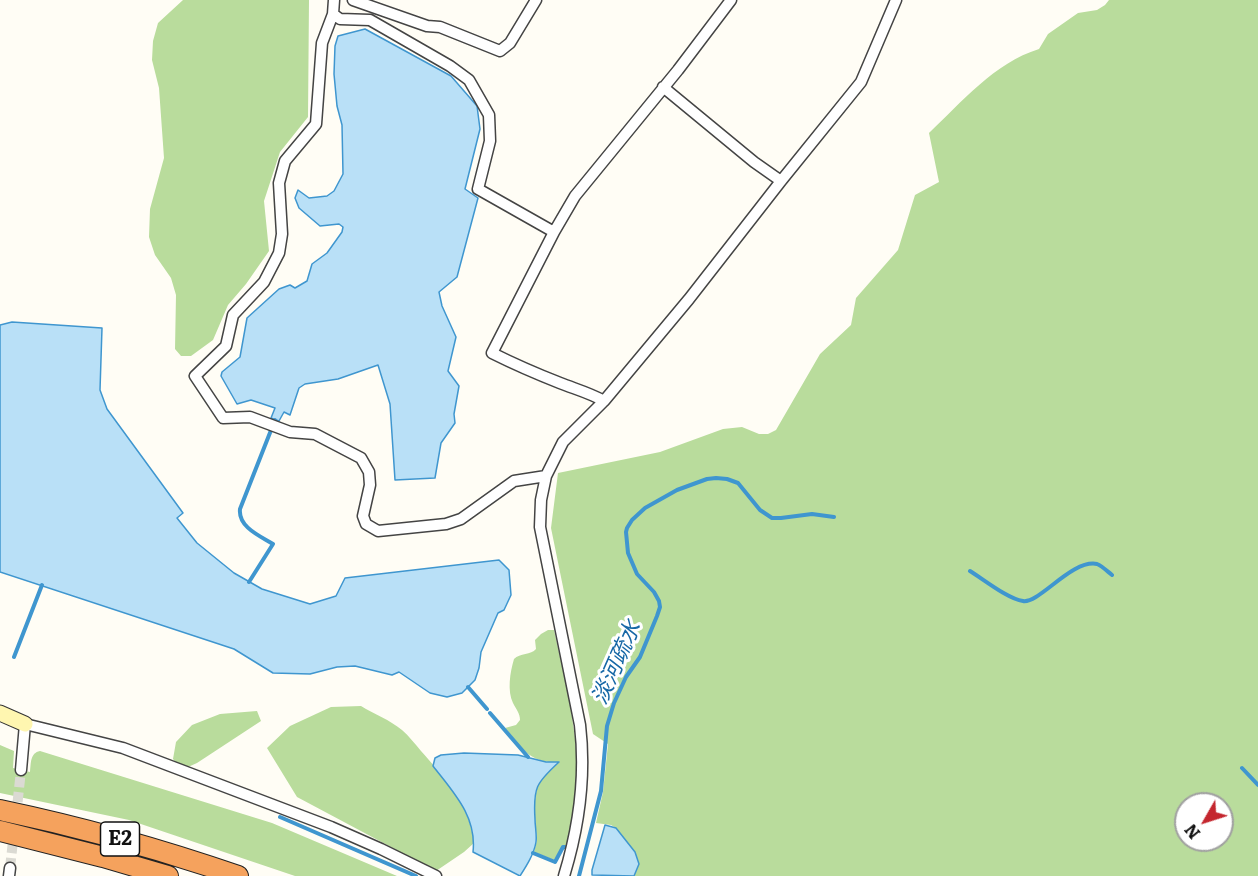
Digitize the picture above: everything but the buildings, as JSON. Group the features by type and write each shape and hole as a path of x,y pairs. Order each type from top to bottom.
{"highway":[{"name":"E2","path":"0,810 111,836 238,876"},
{"name":"E2","path":"0,831 168,876"}],"street":[{"path":"334,0 333,14 322,43 316,124 285,161 279,183 282,234 279,253 264,282 233,315 226,346 195,376 223,418 250,417 290,432 315,434 361,458 370,478 363,516 366,524 378,531 446,524 461,519 514,481 546,476"},
{"path":"333,14 353,0 427,26 440,27 500,51 510,43 536,0"},
{"path":"604,401 492,353 575,196 678,70 731,0"},
{"path":"564,876 580,808 582,741 540,527 546,476 564,442 604,401 690,299 780,181 861,82 896,0"},
{"path":"333,14 340,19 370,20 450,66 469,80 489,115 490,141 478,189 554,232"},
{"path":"663,87 780,181"},
{"path":"0,713 25,724 123,748 331,827 436,876"},
{"path":"21,770 25,724"}],"green space":[{"path":"183,0 309,0 308,117 280,152 264,201 269,251 228,305 213,340 191,356 181,356 175,349 176,295 171,278 155,255 149,237 150,209 164,158 159,88 152,60 153,41 158,23"},
{"path":"1109,0 1258,0 1258,876 634,876 639,864 635,852 616,828 596,823 603,792 608,744 593,734 551,528 558,473 660,452 723,429 742,427 759,434 768,434 776,430 820,354 851,325 856,298 898,250 915,195 939,182 929,133 966,96 993,74 1023,55 1039,49 1048,34 1078,13 1097,10"},
{"path":"548,630 554,630 563,668 574,727 577,766 576,801 567,846 563,845 554,860 534,852 537,840 534,806 537,787 543,777 558,763 533,757 505,728 516,725 520,720 510,693 510,675 514,659 534,651 536,649 535,640"},
{"path":"361,706 402,730 447,782 462,805 472,830 474,843 436,871 297,797 267,748 290,726 331,707"},
{"path":"257,711 261,721 197,763 188,767 178,765 173,759 176,742 192,725 220,714"},
{"path":"0,745 14,751 13,768 30,772 33,756 40,751 272,823 397,876 295,876 129,820 0,793"}],"water":[{"path":"365,29 451,76 477,106 480,129 465,189 478,198 457,277 439,292 442,306 456,337 448,371 459,386 454,414 455,423 441,443 435,478 395,480 390,404 378,365 338,379 305,384 299,388 290,415 284,412 279,421 271,418 275,408 251,400 237,404 221,376 222,372 240,357 247,318 279,289 290,285 295,288 307,281 312,264 327,253 342,232 343,227 339,224 320,226 299,208 295,198 298,190 309,198 327,196 334,191 343,174 342,125 337,106 334,74 335,46 338,36"},
{"path":"12,322 102,328 100,390 107,409 183,513 177,518 197,543 234,573 262,589 310,604 336,596 345,578 499,560 509,570 511,595 504,610 498,613 481,652 475,680 462,693 447,697 430,693 399,672 392,675 355,666 337,667 310,674 273,673 234,649 0,572 0,325"},
{"path":"464,753 518,755 546,762 559,762 545,775 538,787 535,800 536,842 528,864 520,876 473,852 471,827 462,805 433,766 435,758 441,755"},
{"path":"605,825 616,828 635,852 639,864 634,876 592,875"}],"waterway":[{"path":"249,582 273,544 246,526 242,521 240,509 275,420"},
{"name":"淡河疏水","path":"579,876 601,791 607,726 614,703 626,677 640,657 660,607 654,592 637,574 628,553 626,532 632,520 645,508 677,490 716,478 738,483 760,510 772,518 812,514 834,517"},
{"name":"淡河疏水","path":"970,571 1003,593 1023,601 1038,596 1067,574 1087,564 1097,564 1112,575"},
{"path":"14,657 42,585"},
{"path":"468,687 487,709"},
{"path":"490,713 528,757"},
{"name":"淡河疏水","path":"1242,768 1258,785"},
{"name":"淡河疏水","path":"280,817 416,876"},
{"path":"533,853 555,862 565,847"}],"tunnel":[{"path":"16,817 21,770"},
{"path":"10,868 14,832"}]}
